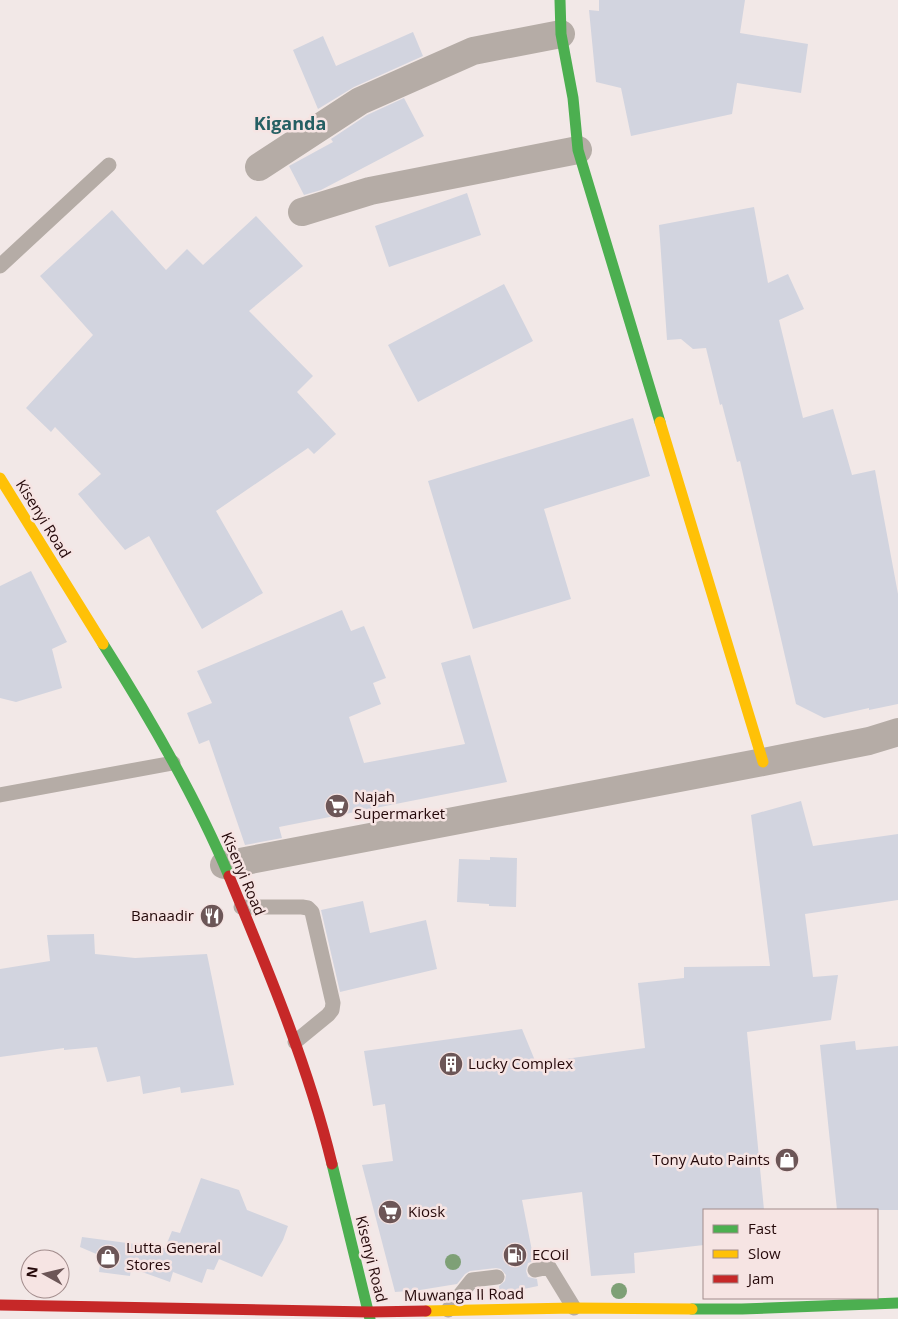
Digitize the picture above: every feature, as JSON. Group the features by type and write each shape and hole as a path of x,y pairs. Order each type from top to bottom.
{"street":[{"path":"560,0 561,34 573,98 578,150 763,762"},
{"path":"259,167 368,97 472,52 561,34"},
{"path":"302,212 370,191 578,150"},
{"name":"Kisenyi Road","path":"0,478 126,680 186,786 224,865 270,974 322,1124 370,1315"},
{"path":"224,865 763,762 869,741 898,732"},
{"name":"Muwanga II Road","path":"0,1305 370,1315 448,1310 574,1308 742,1314 898,1303"}],"lane":[{"path":"0,266 109,165"},
{"path":"0,795 173,763"},
{"path":"241,907 302,906 312,912 334,1004 328,1014 295,1042"},
{"path":"535,1270 549,1267 574,1308"},
{"path":"448,1310 472,1280 497,1277"}],"building":[{"path":"599,0 745,0 740,33 808,44 801,93 737,83 732,114 631,136 621,88 596,82 589,10 599,11"},
{"path":"413,32 423,56 354,87 318,109 293,50 323,36 336,66"},
{"path":"404,98 424,136 321,190 304,195 289,166 333,142 331,139 367,115"},
{"path":"467,193 481,235 389,267 375,226"},
{"path":"754,207 768,283 788,274 804,309 779,320 803,418 833,409 852,475 875,470 898,594 898,704 824,718 796,704 740,461 737,462 706,348 693,349 681,339 667,340 659,225"},
{"path":"112,210 166,270 187,249 203,265 256,216 303,266 249,311 313,376 297,392 336,434 314,454 308,448 216,511 263,593 202,629 149,536 125,550 78,494 101,474 55,427 51,432 26,408 93,335 40,276"},
{"path":"504,284 533,341 418,402 388,345"},
{"path":"633,418 650,476 544,509 571,599 473,629 428,481"},
{"path":"31,571 67,642 52,649 62,688 16,702 0,698 0,586"},
{"path":"342,610 351,631 364,626 386,678 373,683 381,704 349,717 364,763 465,744 441,663 470,655 507,782 279,827 282,838 245,845 209,740 199,744 187,713 212,703 197,671"},
{"path":"801,801 813,846 898,834 898,900 805,914 813,977 838,975 831,1020 747,1032 764,1209 703,1209 703,1245 634,1253 635,1273 591,1276 582,1192 522,1200 534,1261 528,1263 526,1271 528,1277 537,1279 538,1286 500,1294 499,1286 505,1281 506,1275 501,1269 496,1268 470,1271 457,1284 395,1292 362,1165 393,1161 385,1104 373,1106 364,1051 522,1029 536,1063 645,1048 638,983 684,978 684,967 770,966 751,815"},
{"path":"490,857 517,858 516,907 457,902 459,859 490,860"},
{"path":"363,901 370,933 426,920 437,969 340,992 321,910"},
{"path":"94,934 95,954 135,958 207,954 234,1085 181,1093 180,1087 143,1094 140,1076 107,1082 97,1047 64,1050 64,1048 0,1057 0,969 50,961 47,935"},
{"path":"855,1041 856,1050 898,1046 898,1210 837,1209 820,1045"},
{"path":"201,1178 239,1190 247,1210 288,1226 283,1240 262,1277 219,1259 214,1270 207,1269 202,1283 173,1272 170,1282 131,1268 130,1276 99,1272 101,1256 80,1247 82,1237 165,1248 172,1231 180,1233"}],"traffic: fast":[{"path":"560,0 561,34 573,98 578,150 660,422"},
{"path":"103,644 171,757 202,816 229,876"},
{"path":"332,1164 370,1319"},
{"path":"692,1309 898,1303"}],"traffic: slow":[{"path":"660,422 763,762"},
{"path":"0,478 103,644"},
{"path":"426,1311 574,1308 692,1309"}],"traffic: jam":[{"path":"229,876 299,1054 332,1164"},
{"path":"0,1305 369,1312 426,1311"}],"place":[{"name":"Najah Supermarket","path":"337,806"},
{"name":"Banaadir","path":"212,916"},
{"name":"Lucky Complex","path":"451,1064"},
{"name":"Tony Auto Paints","path":"787,1160"},
{"name":"Kiosk","path":"390,1212"},
{"name":"ECOil","path":"515,1255"},
{"name":"Lutta General Stores","path":"108,1257"}],"district":[{"name":"Kiganda","path":"290,124"}]}
